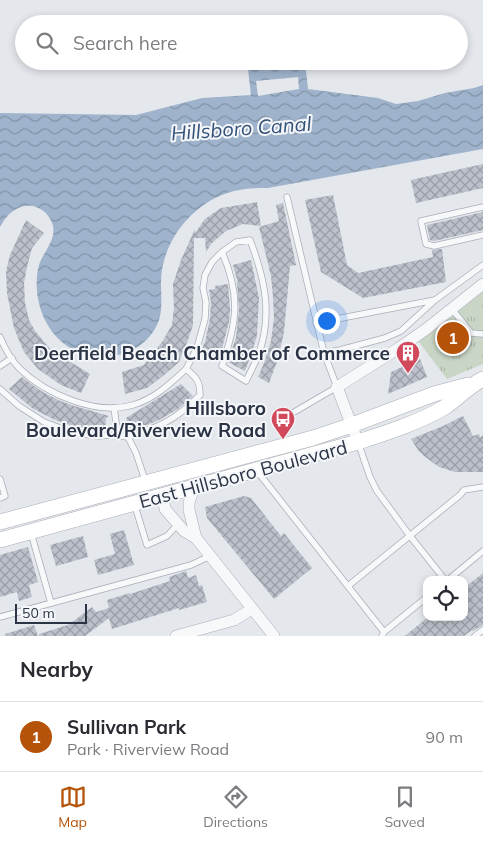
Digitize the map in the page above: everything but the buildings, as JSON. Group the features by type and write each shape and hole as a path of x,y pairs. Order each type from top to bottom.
{"main road":[{"name":"East Hillsboro Boulevard","path":"0,522 313,438 434,394 480,381"},
{"name":"East Hillsboro Boulevard","path":"0,540 358,442 414,422 445,406 480,381"},
{"path":"162,496 176,480 234,459"},
{"path":"104,511 109,503 144,492 146,483"}],"street":[{"path":"358,442 337,387 425,330 483,284"},
{"path":"194,487 188,510 196,538"},
{"path":"162,496 165,509 184,531 196,538 274,636"},
{"path":"176,636 197,633 234,620 252,609"}],"lane":[{"path":"284,418 337,387 324,353 316,323 287,197"},
{"path":"483,207 421,221 426,244 434,246 483,235"},
{"path":"0,337 6,352 20,369 69,400 104,408 132,406 158,394 186,369 197,348 205,319 206,302 203,288 205,275 212,262 222,252 236,242 250,240 258,262 267,305 265,329 258,355 246,381 222,366 230,341 235,304 233,284 222,252"},
{"path":"324,353 385,338 401,331 435,300 483,265"},
{"path":"316,323 435,300"},
{"path":"452,309 471,333 483,334"},
{"path":"0,366 12,358"},
{"path":"0,389 20,406 44,422 74,433 128,437 168,422 200,395 200,386 196,378 186,369"},
{"path":"114,408 118,436"},
{"path":"128,437 136,453 146,483"},
{"path":"358,442 377,491 410,536 444,576"},
{"path":"256,470 348,586 383,634 423,600"},
{"path":"0,479 4,496 0,498"},
{"path":"348,586 460,496 464,490 483,487"},
{"path":"134,504 147,545 167,536 178,524"},
{"path":"31,531 51,603"},
{"path":"452,576 483,551"},
{"path":"0,617 190,565 210,556"},
{"path":"475,636 483,630"}],"green space":[{"path":"483,292 483,364 447,379 419,342"}],"water":[{"name":"Hillsboro Canal","path":"248,70 306,70 308,89 378,98 396,104 418,101 483,85 483,149 268,188 238,190 221,195 197,210 178,231 171,243 165,256 162,270 159,320 147,340 129,352 118,355 95,356 84,354 71,348 51,330 44,318 37,292 39,265 53,237 51,220 38,208 27,206 10,213 0,227 0,113 136,115 202,98 251,95","holes":["298,77 299,89 258,96 256,81"]}],"place":[{"name":"Sullivan Park","path":"453,338"},
{"name":"Deerfield Beach Chamber of Commerce","path":"408,374"},
{"name":"Hillsboro Boulevard/Riverview Road","path":"283,440"}]}
